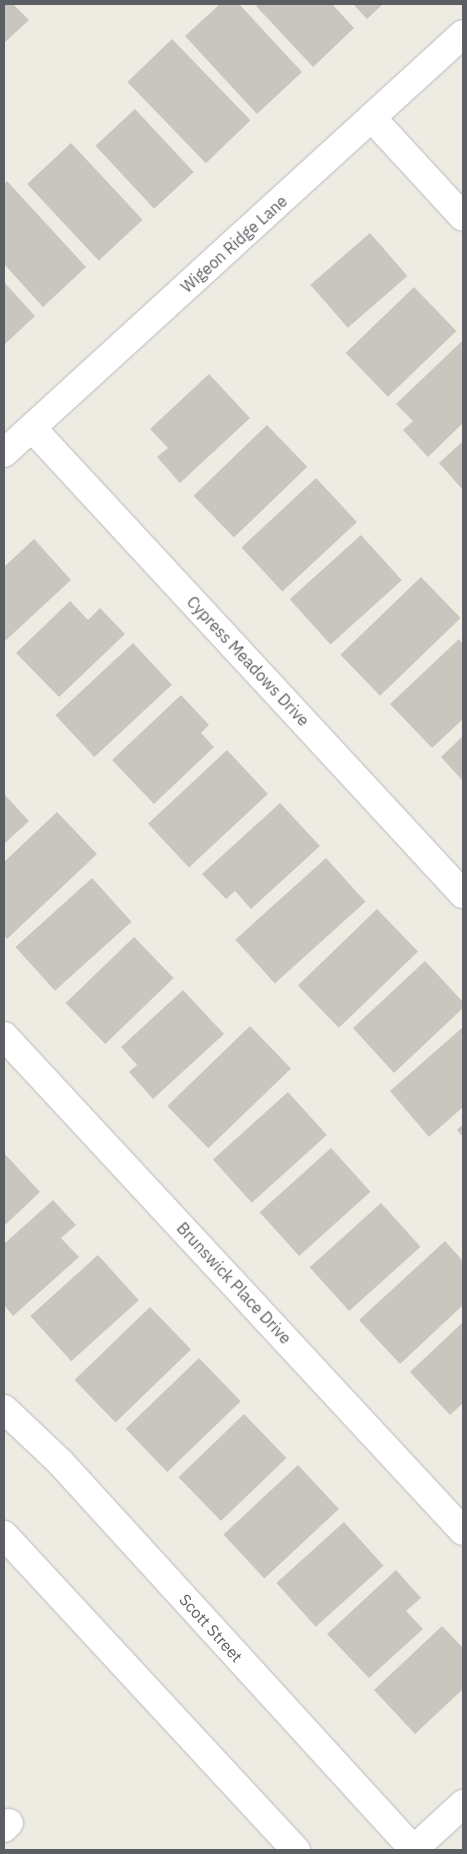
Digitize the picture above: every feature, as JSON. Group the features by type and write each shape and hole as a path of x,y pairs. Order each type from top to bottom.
{"street":[{"name":"Wigeon Ridge Lane","path":"4,453 463,34"},
{"path":"372,118 463,216"},
{"name":"Cypress Meadows Drive","path":"32,428 463,894"},
{"name":"Brunswick Place Drive","path":"4,1036 463,1531"},
{"name":"Scott Street","path":"4,1408 66,1469 414,1850"},
{"path":"4,1536 296,1850"},
{"path":"414,1850 463,1804"}],"building":[{"path":"4,4 13,4 29,20 4,43"},
{"path":"220,4 239,4 302,72 257,114 185,36"},
{"path":"259,4 332,4 354,28 313,67 256,6"},
{"path":"353,4 383,4 367,19"},
{"path":"172,39 250,120 206,163 127,82"},
{"path":"135,109 194,172 154,209 96,146"},
{"path":"71,143 143,220 99,261 27,184"},
{"path":"7,181 86,267 43,307 4,264 4,185"},
{"path":"370,233 407,276 348,328 310,285"},
{"path":"4,282 35,316 4,345"},
{"path":"414,287 456,331 388,397 346,353"},
{"path":"463,340 463,423 428,457 403,430 413,421 396,404"},
{"path":"209,374 250,418 180,483 157,457 168,448 150,429"},
{"path":"267,425 307,467 234,538 194,496"},
{"path":"463,441 463,490 439,463"},
{"path":"316,478 357,522 282,591 241,548"},
{"path":"361,535 402,580 330,645 290,599"},
{"path":"34,539 71,580 4,642 4,567"},
{"path":"421,577 461,618 380,696 340,655"},
{"path":"70,601 88,620 100,608 125,634 59,697 16,653"},
{"path":"459,639 463,644 463,719 432,748 390,704"},
{"path":"133,643 172,685 94,757 55,715"},
{"path":"181,695 209,725 201,733 214,747 154,804 112,760"},
{"path":"463,736 463,781 441,757"},
{"path":"227,750 268,794 189,868 148,824"},
{"path":"4,794 29,821 4,844"},
{"path":"280,803 320,846 251,909 235,891 226,899 202,874"},
{"path":"57,812 97,854 7,939 4,935 4,862"},
{"path":"326,858 365,902 275,983 235,940"},
{"path":"92,878 131,922 55,991 15,947"},
{"path":"377,909 418,951 339,1028 298,985"},
{"path":"134,937 174,978 105,1044 66,1003"},
{"path":"425,961 463,1002 463,1008 394,1073 353,1028"},
{"path":"183,990 224,1034 153,1099 129,1072 137,1065 121,1047"},
{"path":"250,1026 291,1068 208,1148 167,1106"},
{"path":"463,1027 463,1107 429,1137 390,1091"},
{"path":"288,1092 327,1135 252,1203 213,1160"},
{"path":"463,1124 463,1137 457,1130"},
{"path":"331,1148 370,1192 299,1256 260,1212"},
{"path":"4,1153 40,1192 4,1226"},
{"path":"53,1200 76,1225 61,1238 79,1257 13,1316 4,1305 4,1244"},
{"path":"381,1203 420,1247 349,1311 310,1267"},
{"path":"445,1241 463,1261 463,1305 400,1364 359,1320"},
{"path":"98,1255 139,1300 71,1361 30,1316"},
{"path":"150,1307 191,1349 115,1422 74,1380"},
{"path":"463,1322 463,1403 450,1415 410,1372"},
{"path":"199,1358 241,1401 167,1472 126,1429"},
{"path":"244,1414 286,1458 221,1521 179,1477"},
{"path":"298,1465 339,1509 264,1578 223,1535"},
{"path":"344,1522 383,1566 316,1627 276,1583"},
{"path":"396,1570 421,1598 406,1611 423,1629 369,1678 327,1634"},
{"path":"442,1626 463,1648 463,1689 415,1734 374,1690"}]}
